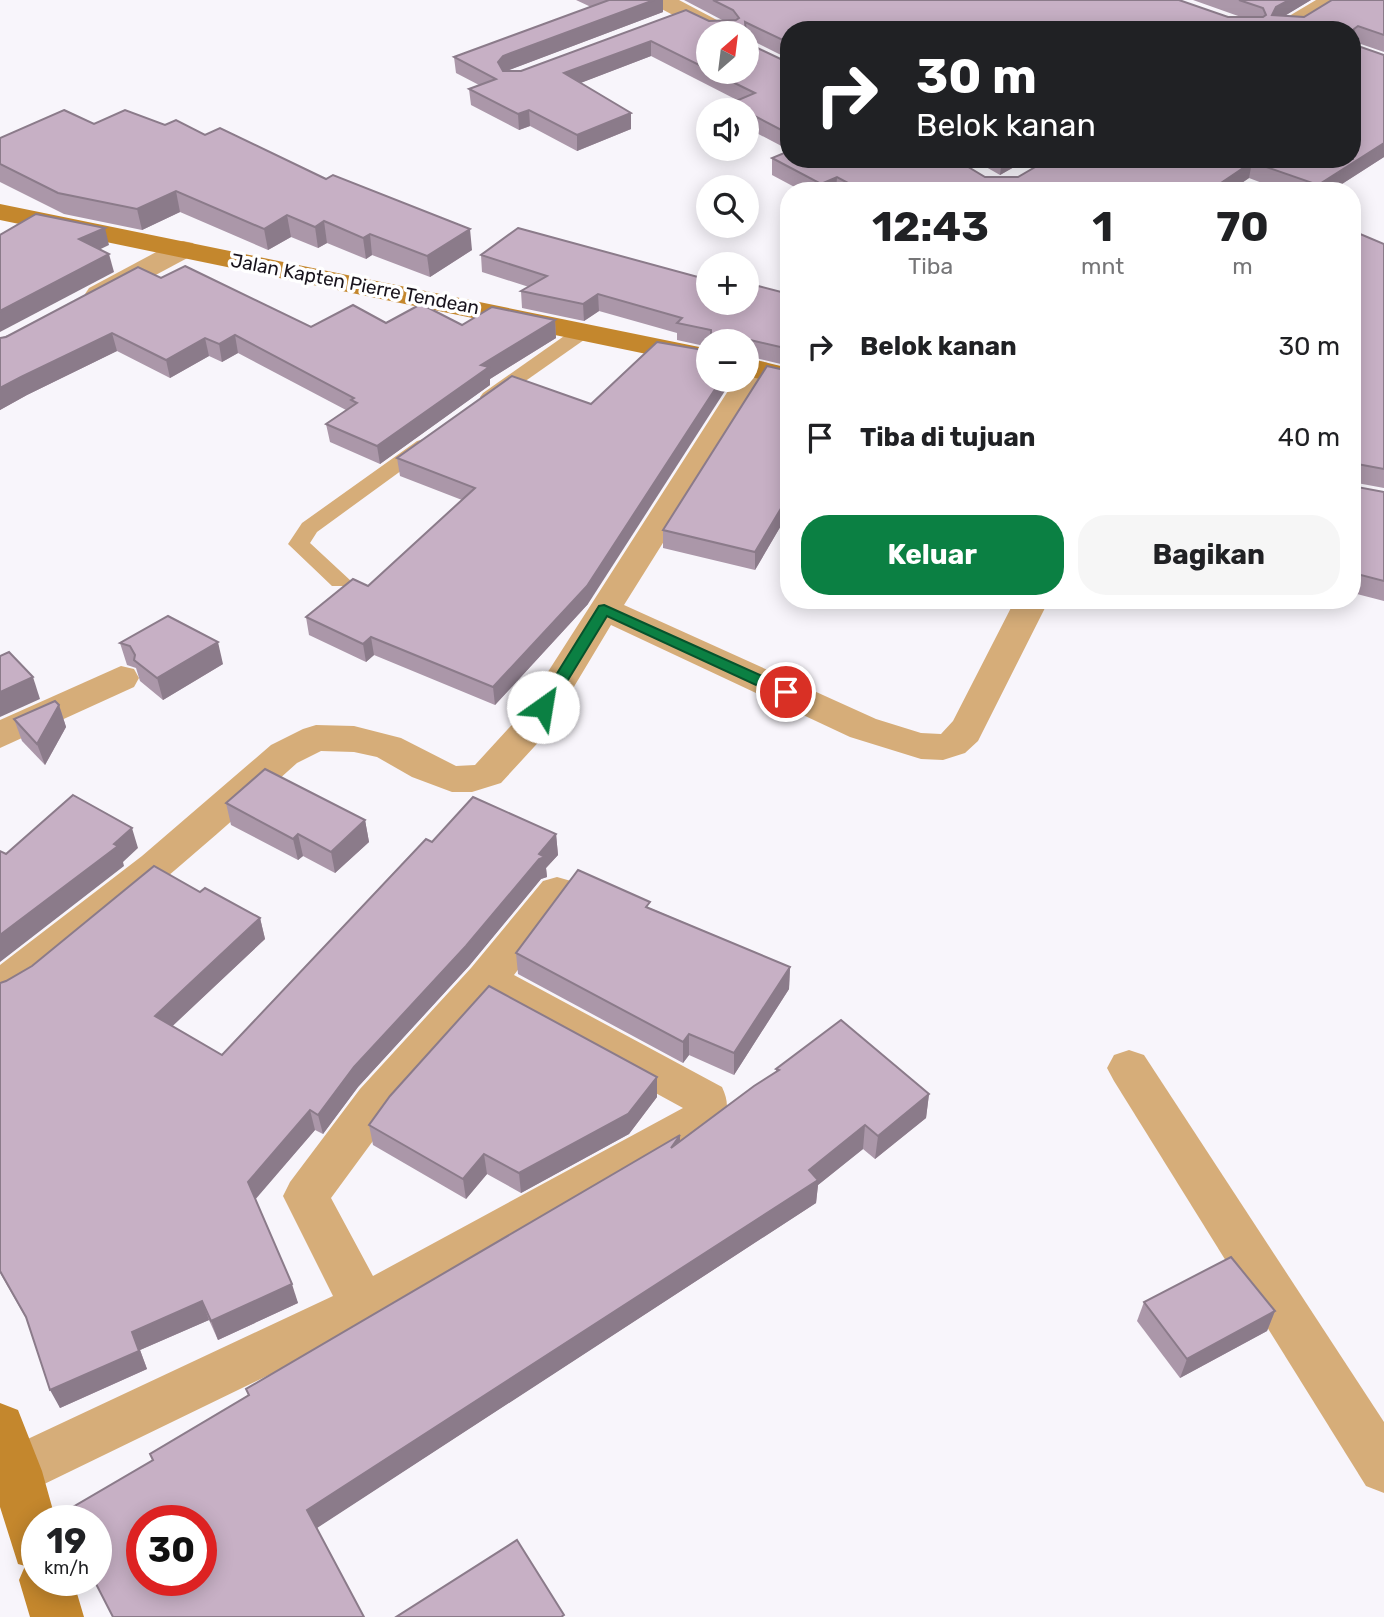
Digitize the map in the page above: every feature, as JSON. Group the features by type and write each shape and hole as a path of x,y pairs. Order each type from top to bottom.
{"main road":[{"name":"Jalan Kapten Pierre Tendean","path":"0,212 696,355"},
{"path":"759,370 780,375"},
{"path":"8,1449 25,1505"},
{"path":"51,1596 57,1617"}],"street":[{"path":"1298,21 1332,0"},
{"path":"663,11 688,13 702,21"},
{"path":"73,308 183,249"},
{"path":"0,987 41,958 156,866 284,754 316,738 354,739 388,747 425,768 452,779 472,779 488,774 532,726 737,392"},
{"path":"604,609 831,714 891,738 944,747 959,741 970,724 1028,609"},
{"path":"0,734 121,678"},
{"path":"363,1306 306,1196 376,1102 486,980 557,892"},
{"path":"8,1449 363,1306 695,1125 705,1114 706,1100 689,1089 486,980"},
{"path":"1129,1068 1384,1468"}],"lane":[{"path":"474,408 584,331"},
{"path":"340,581 299,544 309,528 441,432"}],"building":[{"path":"609,0 654,0 503,56 498,62 503,71 521,71 686,10 709,21 696,21 696,64 651,41 564,73 631,113 577,135 529,110 518,114 469,89 496,79 454,57"},
{"path":"713,0 1179,0 1228,17 1263,17 1266,15 1263,8 1239,0 1289,0 1276,7 1272,15 1304,17 1332,0 1384,0 1384,35 1361,27 1361,21 780,21 780,39 760,29 760,21 709,21 739,18 733,10"},
{"path":"1361,47 1384,55 1384,143 1361,158"},
{"path":"760,49 780,59 780,129 759,118 759,98 743,98 755,93 737,84 760,84"},
{"path":"64,110 94,124 125,110 165,125 176,120 205,135 220,128 326,179 333,175 470,229 427,256 370,234 363,238 324,221 315,227 287,215 264,229 176,191 137,209 58,193 0,164 0,138"},
{"path":"791,168 970,168 985,177 1018,177 1034,168 1243,168 1222,182 846,182 837,177 817,182"},
{"path":"1269,168 1345,168 1323,182 1309,182"},
{"path":"36,214 105,228 79,239 109,254 0,311 0,235"},
{"path":"518,228 696,276 696,315 759,315 759,286 780,292 780,347 759,342 759,329 706,329 677,323 682,318 598,294 583,304 521,291 547,276 481,255"},
{"path":"1361,234 1384,244 1384,469 1361,465"},
{"path":"185,266 311,327 353,305 386,323 421,304 462,325 492,307 555,320 481,365 489,367 377,446 326,424 357,403 351,400 354,398 235,335 219,344 205,338 166,360 112,333 0,388 0,338 138,267 161,278"},
{"path":"657,342 696,349 696,392 713,392 587,586 493,687 371,637 363,644 306,617 353,579 368,586 475,488 397,458 512,376 591,404"},
{"path":"767,366 780,369 780,510 755,552 663,530 751,392 759,392 759,379"},
{"path":"1361,488 1384,492 1384,581 1361,575"},
{"path":"168,616 218,642 157,678 134,660 135,655 130,646 120,643"},
{"path":"9,652 33,677 0,692 0,656"},
{"path":"55,701 59,705 37,744 14,719"},
{"path":"265,769 365,820 331,852 298,834 293,839 226,803"},
{"path":"73,795 132,828 114,844 118,846 0,935 0,851 6,854"},
{"path":"473,797 556,834 539,854 545,857 539,859 466,946 354,1067 318,1115 310,1110 248,1182 292,1284 211,1321 202,1301 132,1332 139,1351 50,1390 26,1317 0,1271 0,983 32,966 154,866 200,892 205,888 260,918 155,1016 222,1055 426,839 432,842"},
{"path":"578,870 650,902 646,907 790,967 734,1053 689,1034 683,1042 516,953"},
{"path":"489,986 657,1077 628,1114 519,1173 484,1154 463,1179 369,1125 390,1096"},
{"path":"841,1020 929,1094 878,1136 865,1125 809,1170 818,1180 307,1510 364,1617 113,1617 102,1596 112,1596 112,1505 76,1505 153,1460 150,1454 249,1395 246,1389 680,1135 671,1148 779,1070 776,1069"},
{"path":"1231,1257 1275,1311 1187,1359 1144,1302"},
{"path":"517,1540 564,1615 561,1617 396,1617"}],"route":[{"path":"543,707 604,609 786,692"}]}
